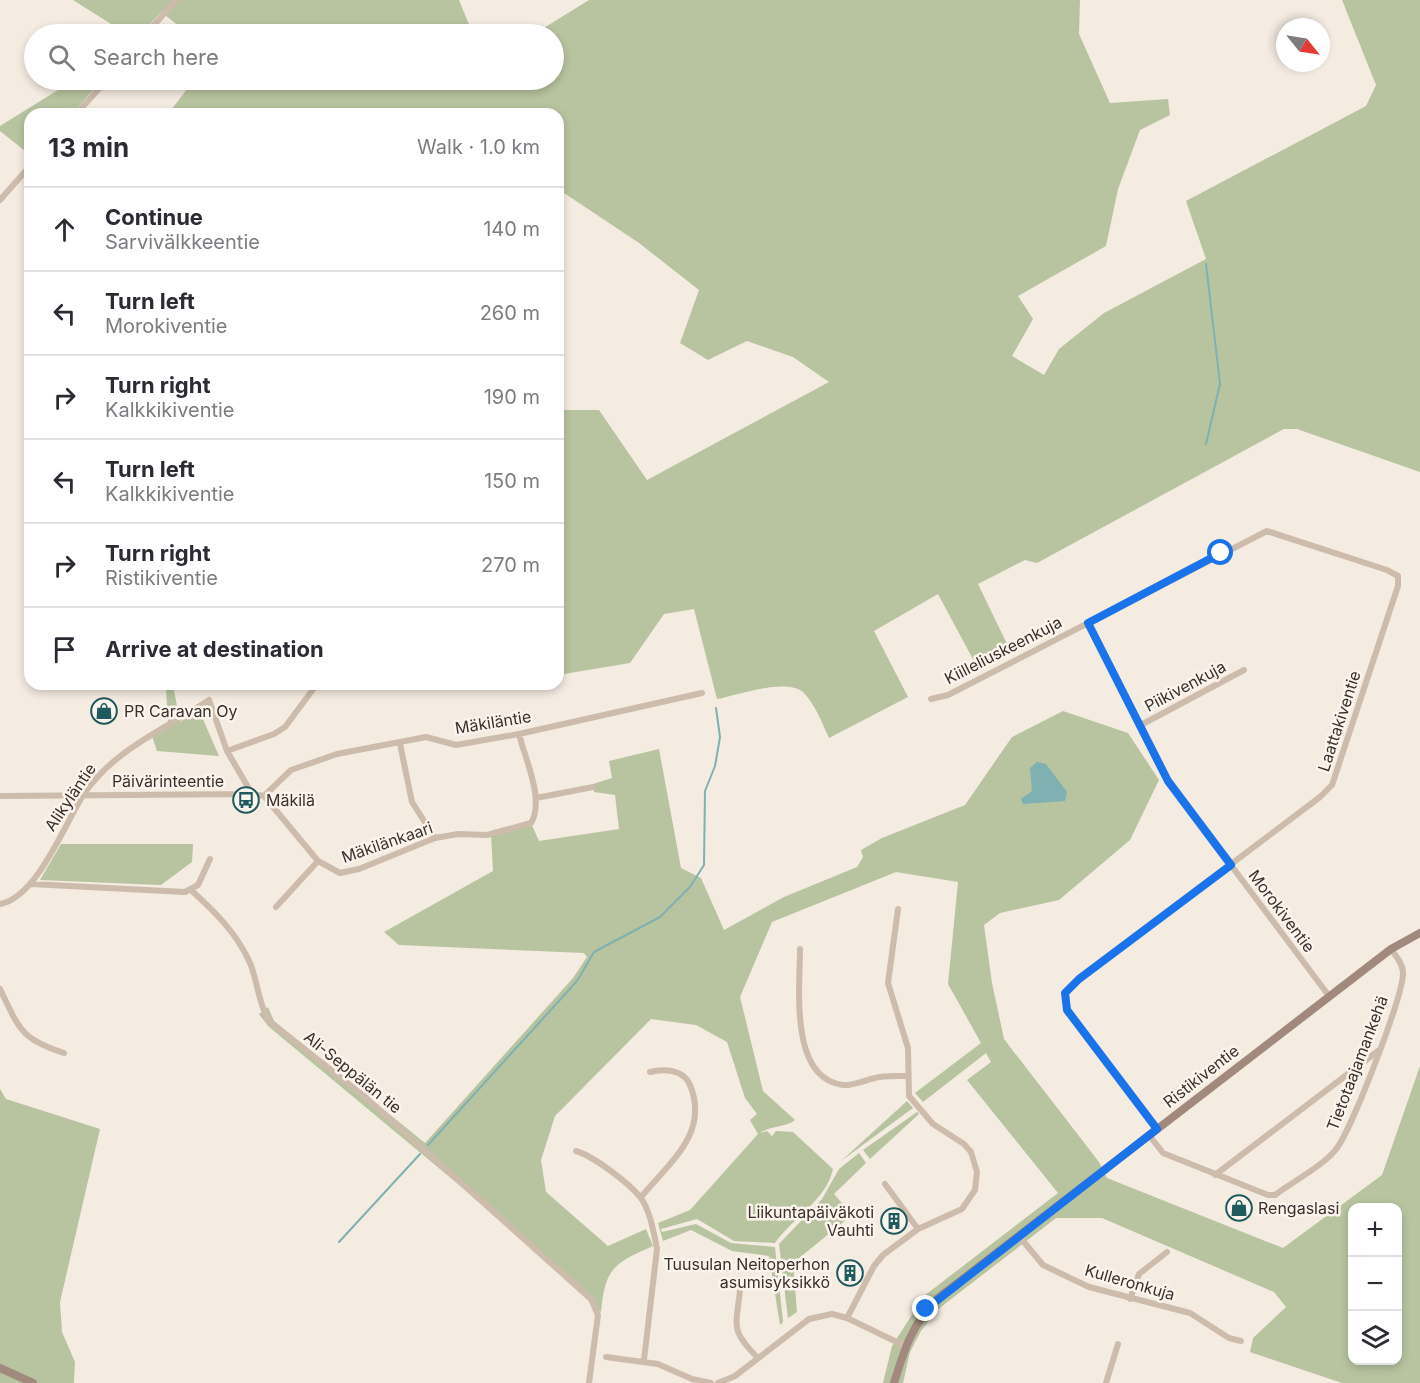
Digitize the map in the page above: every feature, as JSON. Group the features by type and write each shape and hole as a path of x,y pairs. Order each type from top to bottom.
{"street":[{"path":"155,24 176,0"},
{"path":"81,108 98,90"},
{"path":"0,200 24,173"},
{"name":"Kiilleliuskeenkuja","path":"931,699 948,695 1267,531 1349,557 1398,576"},
{"name":"Laattakiventie","path":"1157,1129 1067,1010 1065,993 1079,979 1320,797 1332,785 1398,586 1398,576"},
{"name":"Morokiventie","path":"1088,623 1168,781 1329,996"},
{"name":"Piikivenkuja","path":"1139,726 1244,670"},
{"path":"252,794 227,751 274,734 285,727 313,690"},
{"name":"Mäkiläntie","path":"264,796 291,770 337,754 400,744 426,737 456,745 519,734 702,693"},
{"name":"Alikyläntie","path":"0,904 31,884 84,795 112,760 208,700 227,751"},
{"path":"519,734 536,798 593,787"},
{"path":"400,744 412,802 435,838"},
{"name":"Päivärinteentie","path":"0,796 252,794 264,796"},
{"name":"Mäkilänkaari","path":"264,796 318,861 340,873 359,869 435,838 458,834 487,835 531,823 536,813 536,798"},
{"path":"31,884 185,892 198,885 210,859"},
{"path":"276,907 318,861"},
{"name":"Ali-Seppälän tie","path":"191,890 226,922 250,963 263,1012 269,1021 364,1096 591,1299 598,1315 589,1383"},
{"path":"847,1318 874,1266 884,1255 918,1229 962,1209 975,1190 977,1172 971,1152 964,1144 933,1124 909,1096 908,1048 888,982 898,909"},
{"name":"Ristikiventie","path":"894,1383 905,1346 917,1321 932,1304 1329,996 1391,949 1420,933"},
{"path":"800,949 801,1026 805,1048 816,1071 832,1083 846,1086 876,1077 907,1076"},
{"name":"Tietotaajamankehä","path":"1149,1136 1164,1153 1249,1189 1275,1195 1335,1151 1344,1137 1379,1051 1402,983 1403,971 1391,949"},
{"path":"0,989 19,1027 28,1038 42,1046 64,1053"},
{"path":"1215,1175 1379,1051"},
{"path":"641,1197 687,1142 693,1132 697,1112 697,1101 687,1077 682,1073 658,1070 650,1072"},
{"path":"576,1151 587,1154 641,1197 654,1233 657,1249 644,1360"},
{"path":"885,1184 918,1229"},
{"name":"Kulleronkuja","path":"1019,1236 1043,1265 1089,1287 1190,1313 1229,1338 1241,1341"},
{"path":"1130,1299 1139,1274 1167,1252"},
{"path":"740,1290 736,1328 738,1338 758,1358"},
{"path":"718,1383 735,1376 809,1319 832,1314 847,1318 905,1346"},
{"path":"1106,1383 1118,1344"},
{"path":"606,1357 644,1360 692,1379 711,1383"},
{"path":"0,1368 33,1383"}],"green space":[{"path":"73,0 459,0 469,24 176,24 161,12 150,24 111,24"},
{"path":"589,0 1080,0 1079,34 1110,103 1168,99 1170,115 1140,130 1118,189 1106,246 1018,296 1033,319 1012,356 1044,375 1059,349 1104,313 1206,259 1186,201 1366,106 1376,85 1342,0 1420,0 1420,472 1297,429 1284,429 1037,563 1025,560 978,584 1008,646 975,663 938,594 874,631 908,697 829,738 812,703 804,693 796,688 775,687 717,699 694,609 664,614 630,663 564,674 564,410 599,410 647,480 829,382 793,357 747,341 708,360 680,343 699,290 639,243 564,193 564,108 173,108 186,90 564,90 564,24 550,24"},
{"path":"58,90 93,90 77,108 29,108"},
{"path":"24,111 24,150 0,131 0,126"},
{"path":"166,690 174,690 180,722 199,710 219,756 157,751 152,736 168,723"},
{"path":"1063,711 1128,733 1159,780 1130,840 1059,900 1000,913 984,925 992,983 1004,1039 1099,1162 1107,1178 1283,1248 1382,1175 1420,1066 1420,1383 1342,1383 1250,1352 1253,1338 1286,1307 1274,1292 1102,1218 1056,1218 937,1310 921,1331 910,1352 903,1383 883,1383 892,1346 924,1296 1058,1193 967,1080 991,1062 986,1053 923,1102 915,1093 981,1043 948,984 958,882 896,872 772,922 740,997 763,1091 795,1120 760,1133 767,1131 772,1136 776,1131 793,1132 833,1169 824,1190 775,1243 734,1241 697,1219 661,1229 662,1232 696,1224 731,1243 775,1247 783,1322 780,1325 769,1256 732,1251 691,1230 663,1241 658,1223 690,1210 758,1134 750,1120 757,1114 745,1098 727,1042 696,1025 651,1019 555,1116 541,1160 546,1192 608,1246 646,1229 653,1246 629,1257 614,1269 605,1286 601,1312 488,1209 268,1026 259,1014 268,1007 274,1021 425,1143 573,978 587,957 584,953 399,945 384,932 493,871 491,834 531,823 539,841 619,829 615,795 594,792 593,784 612,778 609,761 659,749 681,868 701,878 724,930 784,897 857,867 863,857 861,850 882,838 965,805 1012,737"},
{"path":"61,844 193,844 192,862 161,885 40,880"},
{"path":"0,1089 6,1099 100,1129 60,1302 62,1332 75,1362 74,1383 0,1383"},
{"path":"907,1101 913,1108 841,1161"},
{"path":"917,1112 919,1114 870,1159 863,1150"},
{"path":"859,1153 866,1163 834,1194 852,1215 793,1263 797,1312 788,1318 779,1244 822,1199 839,1169"}],"water":[{"path":"1037,762 1046,764 1067,792 1065,801 1023,804 1021,799 1032,791 1030,768"}],"waterway":[{"path":"1206,264 1220,384 1206,444"},
{"path":"428,1145 577,981 594,952 660,917 690,887 704,865 705,791 715,766 720,737 716,708"},
{"path":"339,1242 420,1154"}],"place":[{"name":"PR Caravan Oy","path":"104,711"},
{"name":"Mäkilä","path":"246,800"},
{"name":"Rengaslasi","path":"1239,1208"},
{"name":"Liikuntapäiväkoti Vauhti","path":"894,1221"},
{"name":"Tuusulan Neitoperhon asumisyksikkö","path":"850,1273"}],"route":[{"path":"926,1309 1157,1129 1067,1010 1065,993 1071,985 1231,865 1168,781 1088,623 1221,553"}]}
